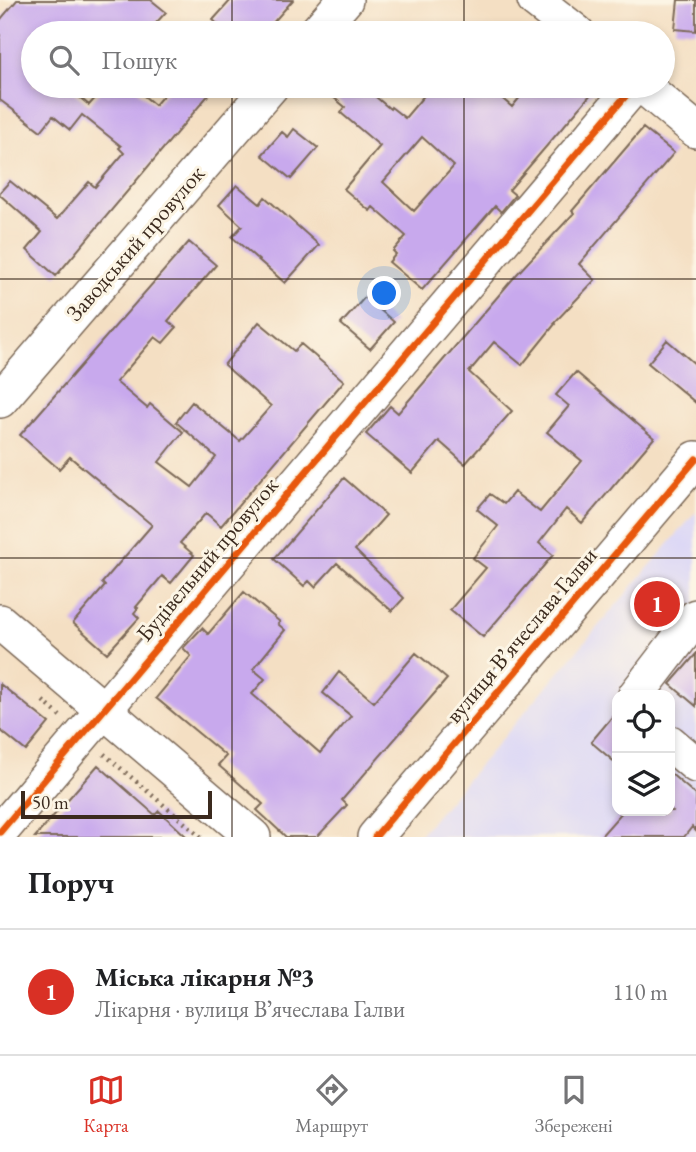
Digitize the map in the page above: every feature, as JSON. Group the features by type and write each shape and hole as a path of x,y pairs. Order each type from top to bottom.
{"street":[{"path":"327,21 345,0"},
{"path":"535,0 562,21"},
{"name":"Заводський провулок","path":"0,400 261,98"},
{"name":"Будівельний провулок","path":"0,832 624,98"},
{"path":"657,98 696,130"},
{"name":"вулиця Вʼячеслава Галви","path":"375,837 696,459"},
{"path":"640,690 696,617"},
{"path":"0,622 253,837"},
{"path":"675,747 696,765"}],"shaded area":[{"path":"696,512 696,837 418,837"}],"building":[{"path":"17,0 151,0 166,12 158,21 21,21 21,98 81,98 89,105 95,98 147,98 155,105 161,98 206,98 56,276 27,250 42,232 0,195 0,192 10,181 57,219 89,182 95,187 124,153 119,148 121,146 82,115 70,130 53,116 41,131 0,100 0,20"},
{"path":"231,0 293,0 275,21 213,20"},
{"path":"678,0 696,0 696,31 675,29"},
{"path":"334,98 377,98 405,118 422,98 502,98 512,107 519,98 588,98 509,190 515,195 501,212 495,206 422,290 389,262 396,254 393,251 406,236 373,207 370,211 344,189 380,146 341,113 345,107","holes":["422,137 454,166 414,211 383,182"]},
{"path":"643,128 674,153 579,264 595,280 554,323 522,365 494,342 469,372 512,411 465,464 439,441 412,473 366,434 390,406 398,413 517,274 574,213 572,211"},
{"path":"294,129 318,148 291,179 262,155 282,132 288,137"},
{"path":"237,185 260,204 265,197 319,245 285,283 232,237 242,226 219,205"},
{"path":"189,242 216,265 168,321 176,328 163,343 155,337 116,382 147,408 150,404 183,432 159,462 192,487 216,457 176,422 192,402 240,441 271,406 224,365 259,322 294,351 301,344 344,381 221,526 206,513 180,543 194,555 171,583 162,576 136,607 138,608 134,613 139,618 107,653 73,623 105,586 102,583 152,525 70,457 59,469 20,435"},
{"path":"365,297 394,322 370,349 341,324"},
{"path":"667,340 696,365 696,403 648,363"},
{"path":"576,372 654,438 582,523 566,509 539,543 553,555 483,637 450,610 486,568 473,558 498,526 477,509 490,494 504,504 514,492 540,512 582,461 547,432 569,406 556,395"},
{"path":"344,478 386,515 355,550 404,598 392,611 337,563 315,587 309,581 304,586 274,559"},
{"path":"244,592 280,622 278,624 285,630 253,669 265,679 252,694 320,753 351,716 323,693 339,672 374,702 416,653 447,679 342,800 347,805 317,837 286,837 257,810 263,804 218,765 226,756 156,698 191,656 183,648 202,628 208,634"},
{"path":"696,654 696,706 670,684"},
{"path":"0,684 49,723 26,751 0,730"},
{"path":"612,717 612,760 591,742"},
{"path":"98,765 155,815 159,811 187,837 35,837"},
{"path":"675,777 696,795 696,831 692,827 684,837 600,837 619,816 675,816"}],"cycle path":[{"path":"0,832 624,98"},
{"path":"375,837 696,459"}],"place":[{"name":"Міська лікарня №3","path":"657,604"}]}
